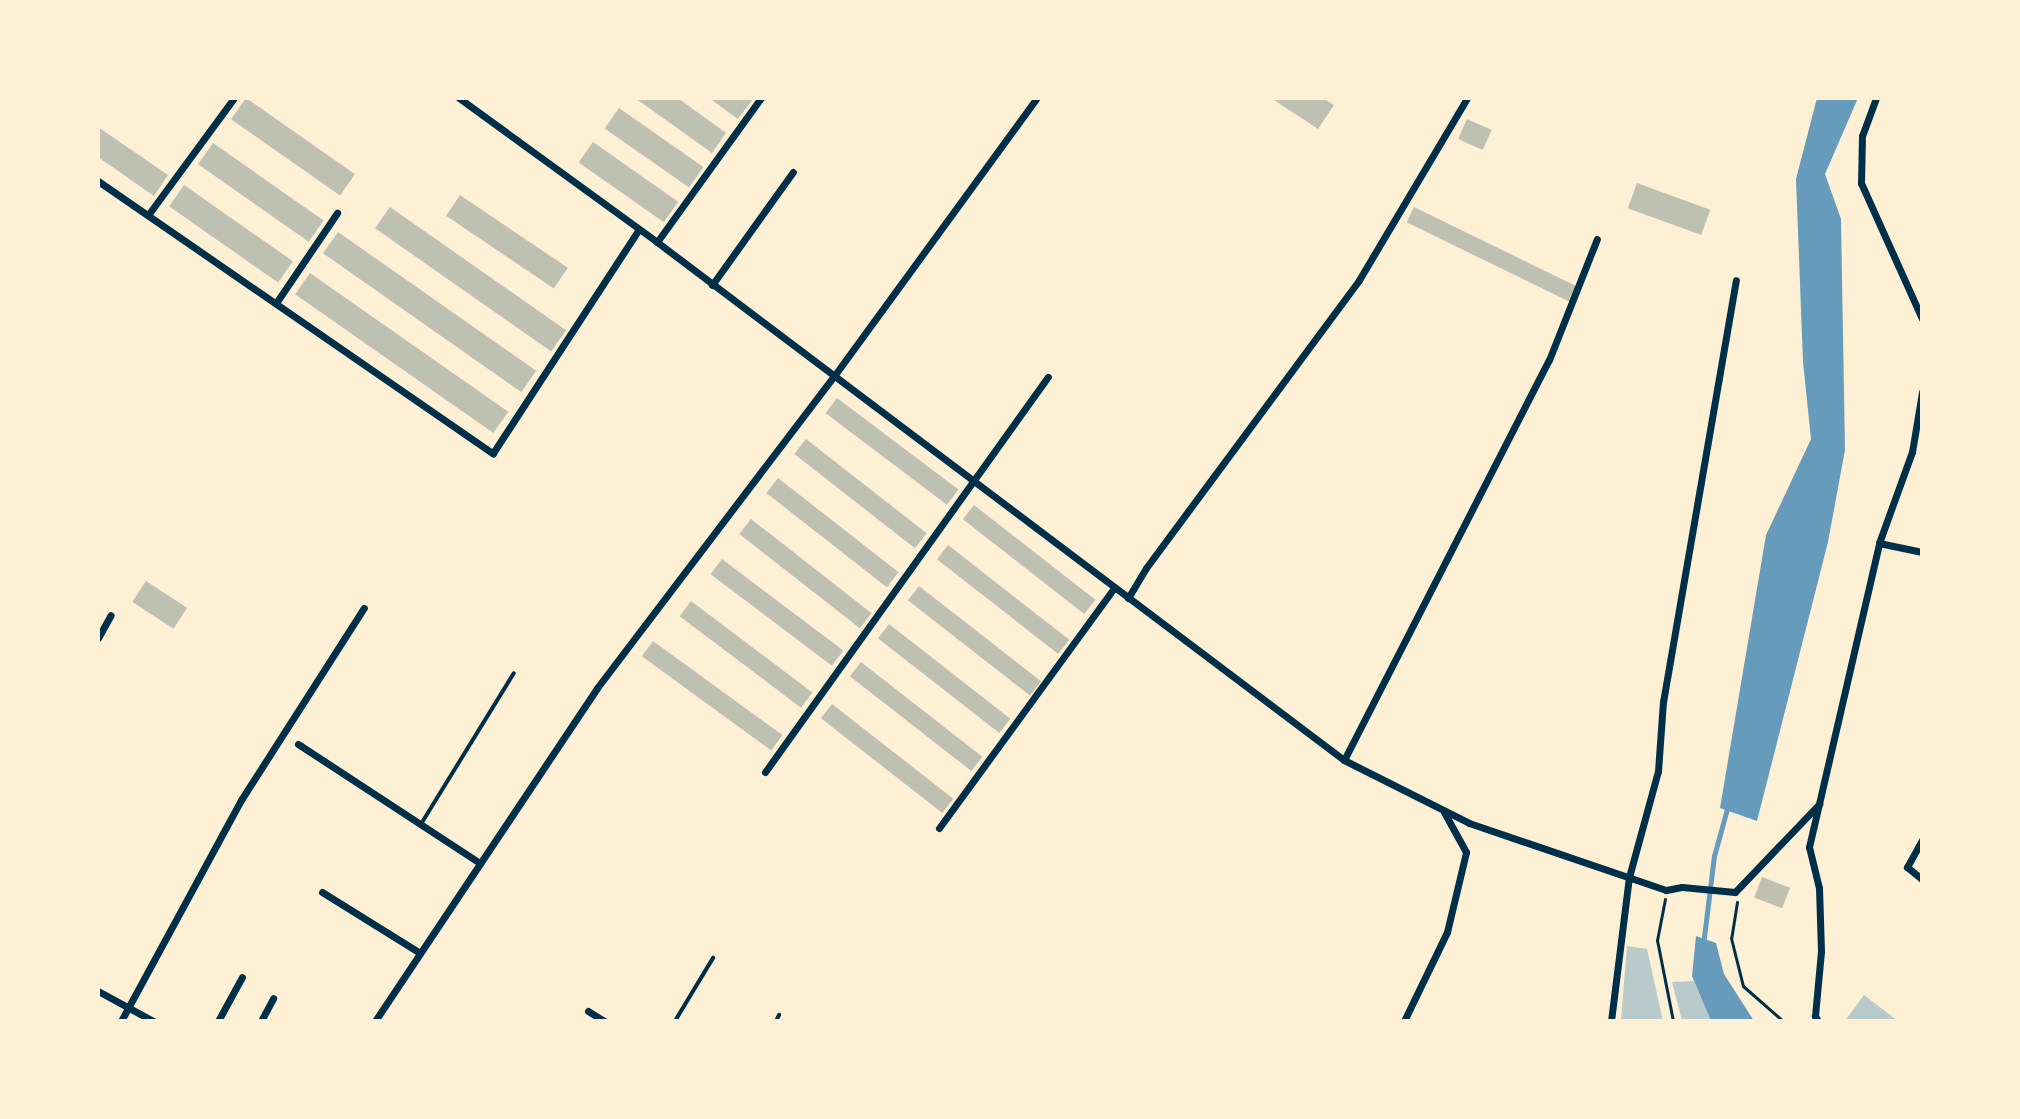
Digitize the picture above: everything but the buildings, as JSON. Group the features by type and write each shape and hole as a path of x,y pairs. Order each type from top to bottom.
{"street":[{"path":"148,215 234,98"},
{"path":"459,98 657,242 1344,760 1469,823 1666,890 1682,887 1738,889 1819,804"},
{"path":"657,242 761,98"},
{"path":"376,1020 597,688 834,376 1037,98"},
{"path":"1128,598 1146,568 1359,280 1467,98"},
{"path":"1876,98 1862,136 1861,183 1922,319"},
{"path":"712,285 793,172"},
{"path":"98,181 493,453 639,229"},
{"path":"276,303 337,213"},
{"path":"1344,760 1549,360 1597,239"},
{"path":"1611,1021 1629,877 1658,771 1663,702 1736,280"},
{"path":"765,772 1048,377"},
{"path":"1818,1021 1815,1016 1821,951 1819,888 1809,847 1879,543 1912,452 1922,392"},
{"path":"1879,543 1922,552"},
{"path":"939,828 1114,588"},
{"path":"121,1021 241,800 364,608"},
{"path":"98,638 111,615"},
{"path":"298,744 480,863"},
{"path":"1404,1021 1447,932 1466,852 1443,810"},
{"path":"1922,840 1907,867 1922,879"},
{"path":"322,892 420,953"},
{"path":"218,1021 242,977"},
{"path":"98,991 153,1021"},
{"path":"261,1021 273,998"},
{"path":"588,1011 604,1021"}],"lane":[{"path":"421,824 514,673"},
{"path":"675,1021 713,958"}],"path":[{"path":"1738,889 1731,938 1743,986 1783,1021"},
{"path":"1666,890 1657,940 1673,1021"}],"shaded area":[{"path":"1627,946 1647,949 1663,1021 1621,1021"},
{"path":"1694,981 1711,1021 1682,1021 1672,982"},
{"path":"1864,995 1898,1021 1845,1021"}],"water":[{"path":"1817,98 1858,98 1825,174 1841,219 1845,450 1828,542 1757,821 1720,808 1766,535 1811,439 1803,362 1796,179"},
{"path":"1696,936 1716,943 1724,974 1754,1021 1711,1021 1692,976"}],"waterway":[{"path":"1703,945 1714,856 1728,805"}]}
